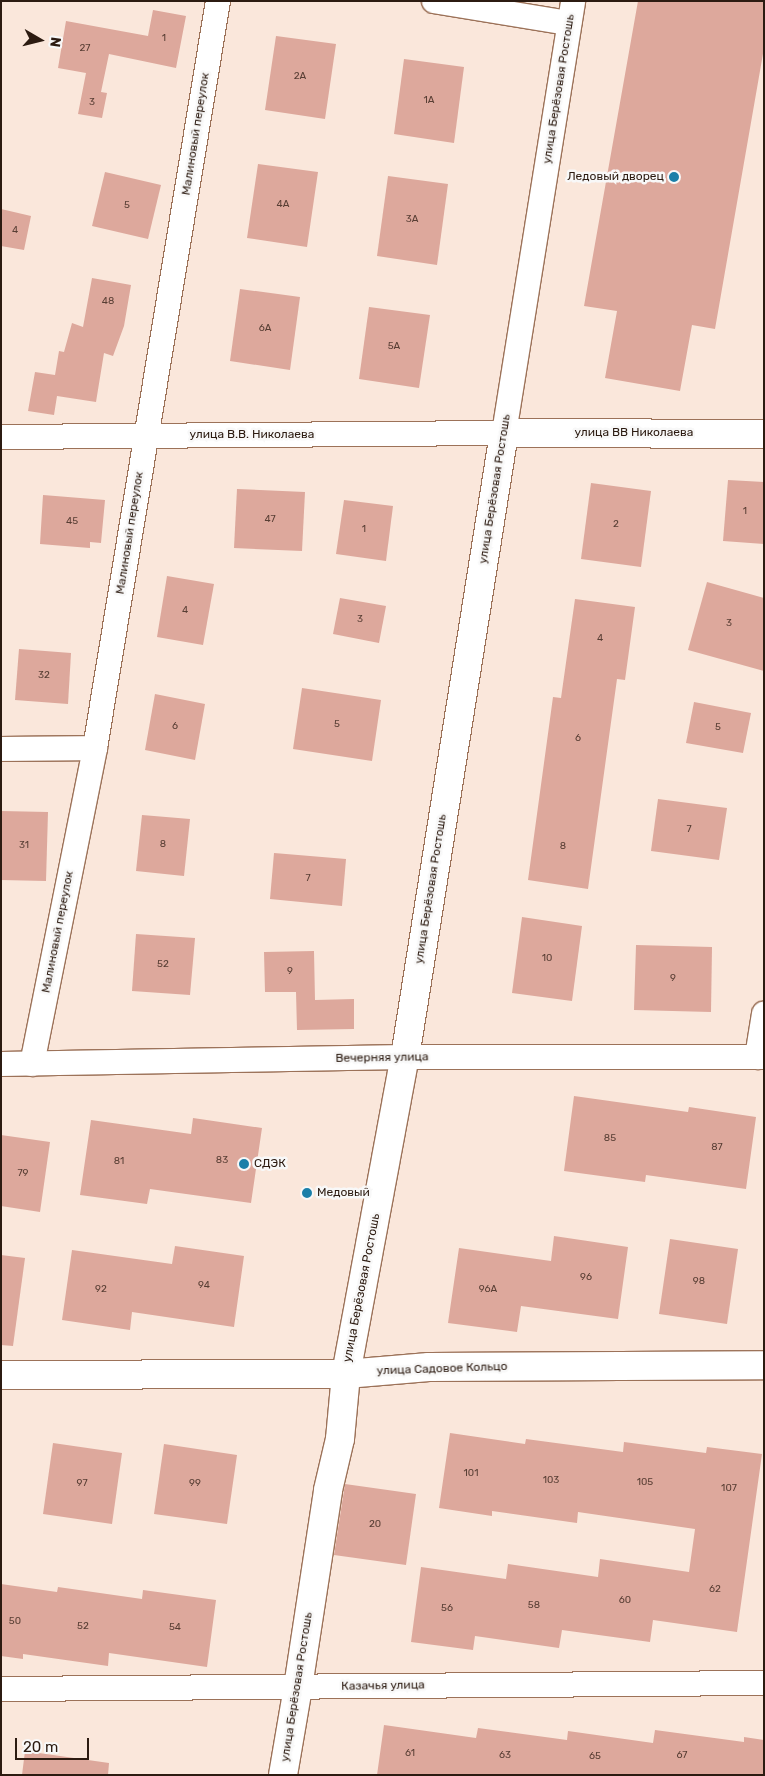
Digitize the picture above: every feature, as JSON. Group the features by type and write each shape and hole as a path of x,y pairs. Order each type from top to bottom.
{"street":[{"name":"Малиновый переулок","path":"32,1064 95,748 218,1"},
{"path":"434,1 571,12"},
{"name":"улица Берёзовая Ростошь","path":"282,1775 298,1687 328,1490 340,1439 346,1374 405,1057 571,12"},
{"name":"улица В.В. Николаева","path":"1,436 504,433"},
{"name":"улица ВВ Николаева","path":"504,433 764,434"},
{"path":"1,749 95,748"},
{"path":"760,1057 764,1014"},
{"name":"Вечерняя улица","path":"1,1064 405,1057 760,1057"},
{"name":"улица Садовое Кольцо","path":"1,1375 346,1374 429,1367 764,1365"},
{"name":"Казачья улица","path":"1,1690 764,1683"}],"building":[{"name":"Ледовый дворец","path":"638,1 764,1 764,48 715,329 692,325 680,391 605,378 617,311 584,306"},
{"path":"153,10 186,16 176,68 109,54 101,92 107,93 102,118 78,114 86,73 58,68 66,21 148,36"},
{"path":"276,36 336,44 325,119 265,110"},
{"path":"404,59 464,67 454,143 394,134"},
{"path":"258,164 318,172 307,247 247,238"},
{"path":"105,172 161,185 148,239 92,226"},
{"path":"388,176 448,184 437,265 377,256"},
{"path":"1,209 31,216 24,250 1,246"},
{"path":"92,278 131,285 124,326 113,356 104,353 96,402 57,396 54,415 28,411 35,372 55,375 59,351 64,352 72,323 83,327"},
{"path":"240,289 300,297 290,370 230,361"},
{"path":"369,307 430,315 419,388 359,379"},
{"path":"728,480 764,482 764,544 723,541"},
{"path":"591,483 651,491 641,567 581,559"},
{"path":"237,489 305,492 302,551 234,548"},
{"path":"43,495 105,500 101,543 90,542 90,548 40,544"},
{"path":"344,500 393,506 386,561 336,554"},
{"path":"167,576 214,584 203,645 157,637"},
{"path":"707,582 764,598 764,671 688,650"},
{"path":"340,598 386,606 379,643 333,634"},
{"path":"575,599 635,607 625,680 617,679 588,889 528,880 553,697 561,698"},
{"path":"19,649 71,653 68,704 15,700"},
{"path":"302,688 381,700 372,761 293,749"},
{"path":"155,694 205,704 195,760 145,750"},
{"path":"694,702 751,713 743,753 686,743"},
{"path":"658,799 727,808 719,860 651,851"},
{"path":"1,811 48,812 46,881 1,880"},
{"path":"142,815 190,819 184,876 136,871"},
{"path":"274,853 346,859 342,906 270,899"},
{"path":"522,917 582,926 572,1001 512,993"},
{"path":"136,934 195,938 190,995 132,991"},
{"path":"636,945 712,947 711,1012 634,1010"},
{"path":"314,951 315,1000 354,999 354,1029 297,1030 296,992 265,992 264,952"},
{"path":"574,1096 688,1112 689,1107 756,1117 746,1189 646,1175 645,1182 564,1171"},
{"path":"193,1118 262,1128 251,1203 150,1189 147,1204 80,1195 91,1120 191,1134"},
{"path":"1,1135 50,1142 40,1212 1,1206"},
{"path":"554,1236 628,1247 618,1319 521,1306 517,1332 448,1323 459,1248 551,1261"},
{"path":"670,1239 738,1249 727,1324 659,1314"},
{"path":"175,1246 244,1256 234,1327 132,1312 130,1330 62,1320 72,1250 172,1264"},
{"path":"1,1255 25,1258 13,1346 1,1345"},
{"path":"450,1433 525,1444 526,1439 623,1452 624,1442 706,1453 707,1447 762,1454 737,1632 653,1620 650,1642 562,1630 559,1648 475,1636 473,1650 411,1642 421,1567 506,1579 508,1564 598,1577 600,1559 689,1572 695,1529 578,1512 577,1523 492,1511 492,1516 439,1508"},
{"path":"53,1443 122,1453 112,1524 43,1514"},
{"path":"164,1444 237,1455 227,1524 154,1514"},
{"path":"345,1484 416,1494 406,1565 334,1555"},
{"path":"1,1584 57,1592 58,1587 142,1599 143,1590 216,1600 207,1667 109,1653 108,1666 23,1654 23,1659 1,1656"},
{"path":"384,1725 476,1738 478,1728 567,1740 568,1731 653,1743 655,1730 744,1742 744,1737 764,1740 764,1775 377,1775"},
{"path":"25,1751 109,1763 108,1775 22,1775"}],"place":[{"name":"Ледовый дворец","path":"674,177"},
{"name":"СДЭК","path":"244,1164"},
{"name":"Медовый","path":"307,1193"}]}
